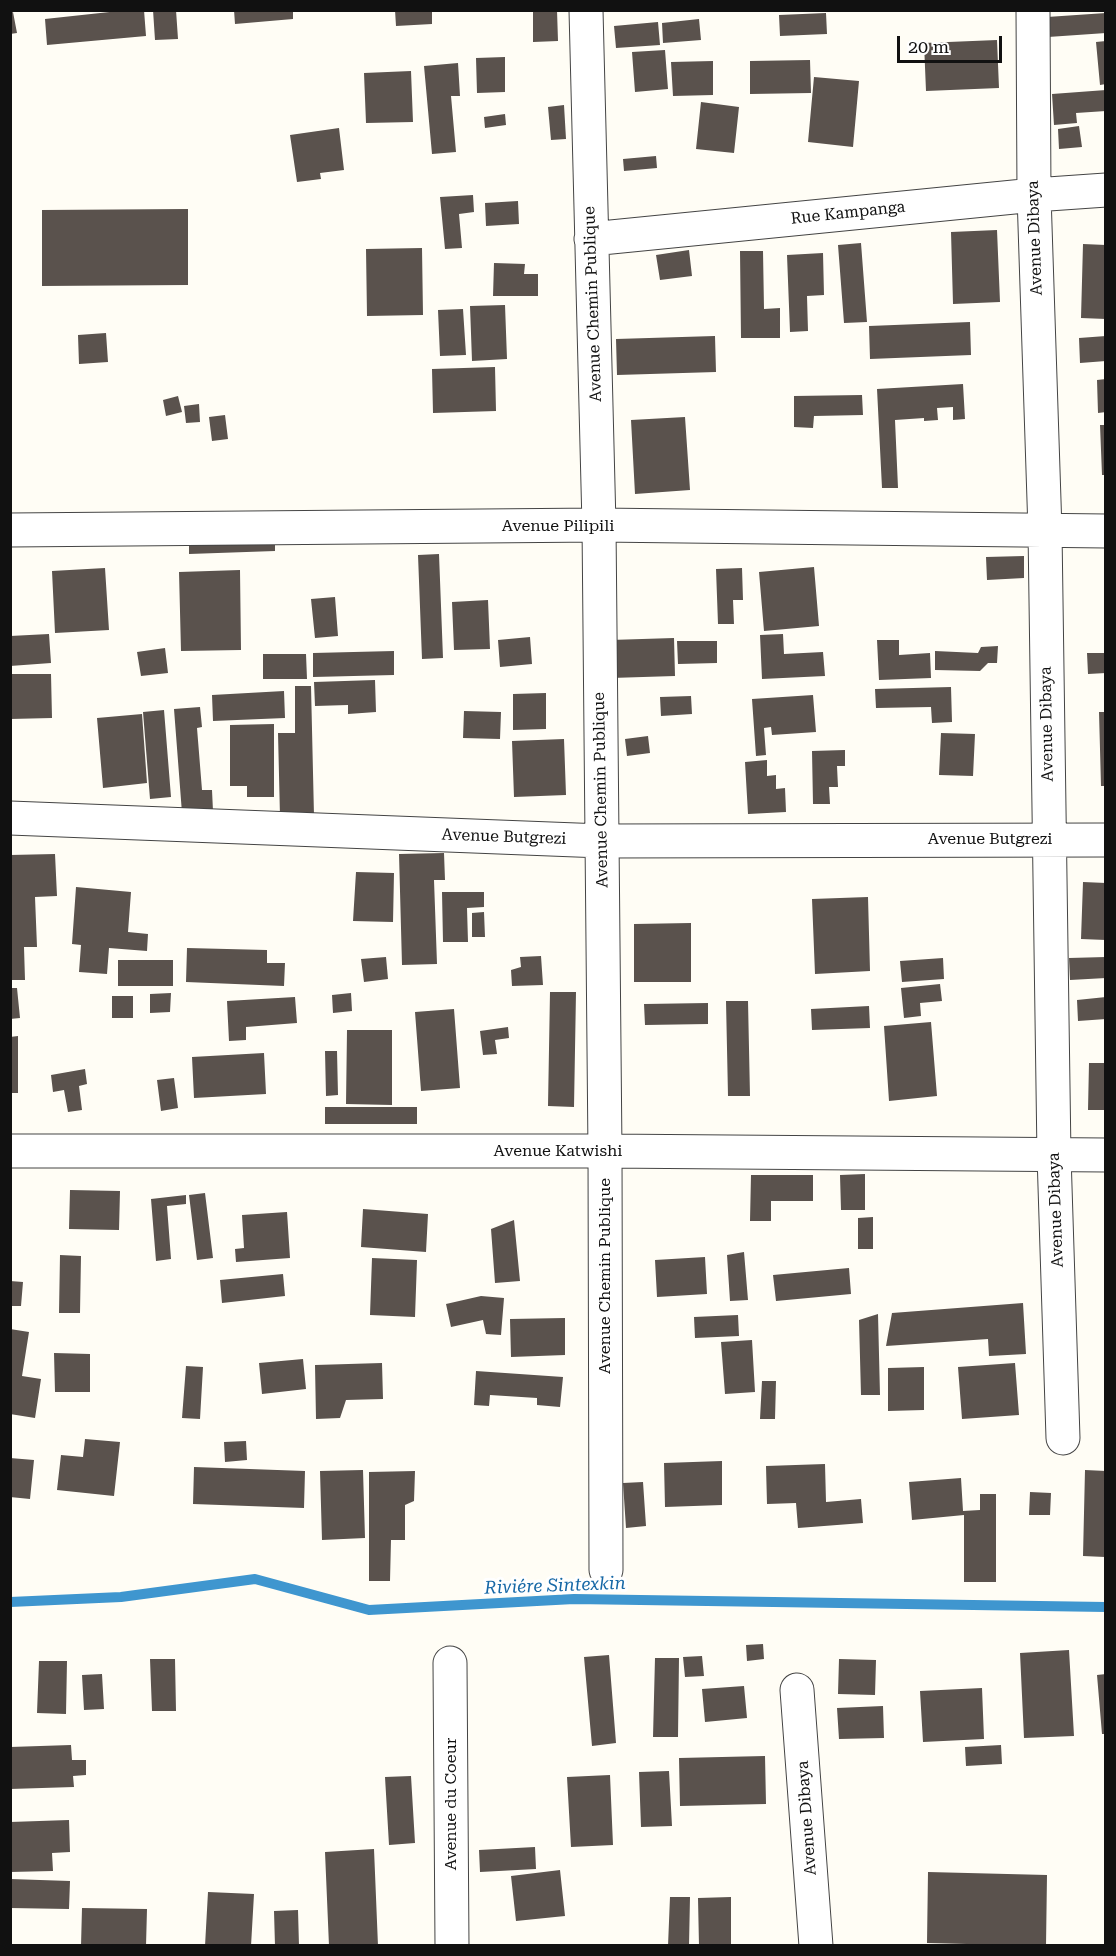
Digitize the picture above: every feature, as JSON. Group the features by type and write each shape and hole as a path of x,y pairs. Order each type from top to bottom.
{"street":[{"name":"Avenue Chemin Publique","path":"586,10 599,525 605,1150 606,1569"},
{"name":"Avenue Dibaya","path":"1033,10 1034,195 1044,531 1054,1155 1063,1438"},
{"name":"Rue Kampanga","path":"591,239 1034,195 1106,190"},
{"name":"Avenue Pilipili","path":"10,530 599,525 1106,531"},
{"name":"Avenue Butgrezi","path":"10,818 602,841 1106,840"},
{"name":"Avenue Katwishi","path":"10,1151 605,1150 1106,1155"},
{"name":"Avenue du Coeur","path":"450,1663 452,1946"},
{"name":"Avenue Dibaya","path":"797,1690 816,1946"}],"building":[{"path":"144,10 146,36 47,45 45,19"},
{"path":"153,10 176,10 178,39 155,40"},
{"path":"234,10 293,10 293,19 235,24"},
{"path":"395,10 432,10 432,24 396,26"},
{"path":"533,10 557,10 558,41 533,42"},
{"path":"13,12 17,33 10,34 10,13"},
{"path":"826,13 827,34 780,36 779,15"},
{"path":"1106,13 1106,33 1048,37 1047,17"},
{"path":"699,19 701,40 663,43 662,23"},
{"path":"658,22 660,45 616,48 614,26"},
{"path":"997,40 999,88 926,91 924,43"},
{"path":"1106,41 1106,84 1100,85 1096,42"},
{"path":"665,50 668,89 635,92 632,52"},
{"path":"505,57 505,92 477,93 476,58"},
{"path":"810,60 811,93 750,94 750,61"},
{"path":"713,61 713,95 673,96 671,62"},
{"path":"458,63 460,96 451,96 456,152 432,154 424,66"},
{"path":"411,71 413,122 366,123 364,73"},
{"path":"814,77 859,81 853,147 808,142"},
{"path":"1106,90 1106,111 1076,113 1077,123 1054,125 1052,94"},
{"path":"701,102 739,107 734,153 696,149"},
{"path":"564,105 566,139 551,140 548,107"},
{"path":"505,114 506,125 485,128 484,117"},
{"path":"1079,126 1082,147 1059,149 1058,129"},
{"path":"339,128 344,170 320,173 321,179 297,182 290,135"},
{"path":"656,156 657,168 624,171 623,159"},
{"path":"473,195 474,212 459,214 462,248 445,249 440,197"},
{"path":"518,201 519,224 486,226 485,203"},
{"path":"188,209 188,285 42,286 42,210"},
{"path":"997,230 1000,302 953,304 951,232"},
{"path":"861,243 867,322 844,323 838,245"},
{"path":"1083,244 1106,245 1106,319 1081,318"},
{"path":"422,248 423,315 367,316 366,249"},
{"path":"689,250 692,276 660,280 656,255"},
{"path":"740,251 763,251 764,309 780,308 780,338 741,338"},
{"path":"823,253 824,295 807,296 808,331 790,332 787,255"},
{"path":"494,263 525,264 524,274 538,274 538,296 493,296"},
{"path":"505,305 507,359 472,361 470,306"},
{"path":"463,309 466,355 440,356 438,310"},
{"path":"970,322 971,355 870,359 869,326"},
{"path":"106,333 108,362 79,364 78,335"},
{"path":"715,336 716,372 617,375 616,339"},
{"path":"1106,336 1106,361 1080,363 1079,338"},
{"path":"495,367 496,411 433,413 432,369"},
{"path":"1106,379 1106,412 1098,413 1097,380"},
{"path":"963,384 965,419 953,420 953,407 937,408 938,420 924,421 924,418 895,420 898,488 882,488 877,389"},
{"path":"862,395 863,415 814,416 813,428 794,427 794,396"},
{"path":"178,396 182,412 166,416 163,400"},
{"path":"199,404 200,422 186,423 184,406"},
{"path":"225,415 228,439 212,441 209,417"},
{"path":"685,417 690,490 635,494 631,420"},
{"path":"1100,425 1106,425 1106,475 1102,475"},
{"path":"275,538 275,551 189,554 189,540"},
{"path":"439,554 443,658 422,659 418,555"},
{"path":"1024,556 1024,578 987,580 986,557"},
{"path":"814,567 819,626 764,631 759,572"},
{"path":"105,568 109,630 55,633 52,571"},
{"path":"742,568 743,600 733,600 734,624 718,624 716,569"},
{"path":"240,570 241,650 181,651 179,572"},
{"path":"335,597 338,636 315,638 311,599"},
{"path":"488,600 490,649 454,650 452,602"},
{"path":"49,634 51,663 10,666 10,636"},
{"path":"783,634 784,654 823,652 825,676 762,679 760,635"},
{"path":"530,637 532,664 500,667 498,640"},
{"path":"674,638 675,676 611,678 610,640"},
{"path":"877,640 899,640 899,655 930,653 931,678 879,680"},
{"path":"677,641 717,641 717,663 678,664"},
{"path":"998,646 997,663 988,663 980,671 935,670 935,651 978,653 981,647"},
{"path":"165,648 168,673 141,676 137,652"},
{"path":"394,651 394,675 313,677 313,653"},
{"path":"1087,653 1106,653 1106,673 1088,674"},
{"path":"263,654 306,654 307,679 263,679"},
{"path":"10,674 51,674 52,718 10,719"},
{"path":"375,680 376,712 348,714 348,705 315,706 314,682"},
{"path":"295,686 311,686 314,816 280,817 278,733 295,733"},
{"path":"951,687 952,722 932,723 931,707 876,708 875,689"},
{"path":"284,691 285,718 213,721 212,695"},
{"path":"546,693 546,729 513,730 513,694"},
{"path":"813,695 816,732 772,735 771,727 764,728 766,755 756,756 752,699"},
{"path":"691,696 692,714 661,716 660,697"},
{"path":"200,707 202,727 197,728 202,790 212,790 213,811 182,813 174,709"},
{"path":"164,710 171,797 150,799 143,712"},
{"path":"464,711 501,712 500,739 463,738"},
{"path":"1099,712 1106,712 1106,786 1101,786"},
{"path":"142,714 147,783 103,788 97,718"},
{"path":"274,724 274,797 247,797 247,786 230,786 230,725"},
{"path":"941,733 975,734 973,776 939,775"},
{"path":"648,736 650,753 627,756 625,739"},
{"path":"564,739 566,795 514,797 512,741"},
{"path":"845,750 845,766 837,766 838,787 829,787 830,804 813,804 812,751"},
{"path":"767,760 767,776 776,775 776,789 785,788 786,812 748,814 745,762"},
{"path":"444,853 445,880 434,880 437,964 402,965 399,854"},
{"path":"55,854 57,896 35,897 37,947 24,947 25,980 10,980 10,855"},
{"path":"356,872 394,873 393,922 353,921"},
{"path":"1083,882 1106,883 1106,940 1081,939"},
{"path":"76,887 131,892 128,932 148,934 147,951 109,948 107,974 79,972 81,945 72,944"},
{"path":"442,892 484,892 484,907 467,908 468,942 443,942"},
{"path":"868,897 870,971 815,974 812,899"},
{"path":"484,912 485,937 472,937 472,913"},
{"path":"691,923 691,982 634,982 634,924"},
{"path":"187,948 267,950 267,963 285,963 284,986 186,982"},
{"path":"541,956 543,985 512,986 511,970 521,967 520,957"},
{"path":"386,957 388,979 364,982 361,959"},
{"path":"1106,957 1106,978 1070,980 1069,958"},
{"path":"943,958 944,979 902,982 900,961"},
{"path":"118,960 173,960 173,986 118,986"},
{"path":"940,984 942,1001 920,1003 921,1016 904,1018 901,988"},
{"path":"10,988 17,988 20,1018 10,1019"},
{"path":"550,992 576,992 574,1107 548,1106"},
{"path":"171,993 170,1012 150,1013 150,994"},
{"path":"351,993 352,1011 333,1013 332,995"},
{"path":"112,996 133,996 133,1018 112,1018"},
{"path":"295,997 297,1023 246,1027 246,1040 229,1041 227,1001"},
{"path":"1106,997 1106,1019 1078,1021 1077,1000"},
{"path":"726,1001 748,1001 750,1096 728,1096"},
{"path":"708,1003 708,1024 645,1025 644,1004"},
{"path":"869,1006 870,1028 812,1030 811,1009"},
{"path":"454,1009 460,1088 421,1091 415,1012"},
{"path":"931,1022 937,1096 889,1101 884,1026"},
{"path":"508,1027 509,1038 495,1040 497,1054 483,1055 480,1031"},
{"path":"347,1030 392,1030 392,1105 346,1104"},
{"path":"18,1036 18,1093 10,1093 10,1037"},
{"path":"325,1051 337,1051 338,1095 326,1096"},
{"path":"264,1053 266,1094 194,1098 192,1057"},
{"path":"1089,1063 1106,1063 1106,1110 1088,1110"},
{"path":"85,1069 87,1084 79,1086 82,1110 68,1112 64,1090 53,1092 51,1075"},
{"path":"174,1078 178,1108 161,1111 157,1080"},
{"path":"325,1107 417,1107 417,1124 325,1124"},
{"path":"865,1174 865,1210 841,1210 840,1175"},
{"path":"751,1175 813,1175 813,1201 771,1201 771,1221 750,1221"},
{"path":"70,1190 120,1191 119,1230 69,1229"},
{"path":"205,1193 213,1258 197,1260 189,1195"},
{"path":"186,1195 186,1204 167,1206 171,1259 156,1261 151,1199"},
{"path":"363,1209 428,1214 426,1252 361,1247"},
{"path":"287,1212 290,1258 236,1262 235,1249 244,1248 242,1215"},
{"path":"873,1217 873,1249 858,1249 858,1218"},
{"path":"514,1220 520,1281 495,1283 491,1229"},
{"path":"744,1252 748,1300 730,1301 727,1255"},
{"path":"60,1255 81,1256 80,1313 59,1313"},
{"path":"705,1257 707,1294 657,1297 655,1260"},
{"path":"372,1258 417,1260 415,1317 370,1315"},
{"path":"849,1268 851,1294 776,1301 773,1275"},
{"path":"283,1274 285,1296 222,1303 220,1280"},
{"path":"10,1281 23,1282 21,1306 10,1306"},
{"path":"481,1296 504,1298 501,1335 486,1334 483,1320 451,1327 446,1304"},
{"path":"1023,1303 1026,1354 989,1356 988,1339 886,1346 892,1313"},
{"path":"878,1314 880,1395 861,1395 859,1320"},
{"path":"738,1315 739,1336 695,1338 694,1317"},
{"path":"565,1318 565,1355 511,1357 510,1319"},
{"path":"10,1329 29,1332 22,1376 41,1379 35,1418 10,1414"},
{"path":"752,1340 755,1392 725,1394 721,1342"},
{"path":"54,1353 90,1354 90,1392 55,1392"},
{"path":"303,1359 306,1389 262,1394 259,1363"},
{"path":"382,1363 383,1399 346,1400 340,1418 316,1419 315,1365"},
{"path":"1015,1363 1019,1415 962,1419 958,1367"},
{"path":"186,1366 203,1367 200,1419 182,1418"},
{"path":"924,1367 924,1410 888,1411 888,1368"},
{"path":"476,1371 563,1377 560,1407 537,1405 537,1398 490,1395 489,1406 474,1405"},
{"path":"762,1381 776,1381 775,1419 760,1419"},
{"path":"85,1439 120,1442 114,1496 57,1490 61,1455 83,1457"},
{"path":"246,1441 247,1460 225,1462 224,1442"},
{"path":"10,1458 34,1460 30,1499 10,1497"},
{"path":"722,1461 722,1505 665,1507 664,1463"},
{"path":"825,1464 826,1502 861,1499 863,1523 798,1528 796,1503 767,1504 766,1466"},
{"path":"194,1467 305,1471 304,1508 193,1504"},
{"path":"363,1470 365,1538 322,1540 320,1471"},
{"path":"1085,1470 1106,1471 1105,1557 1083,1556"},
{"path":"415,1471 414,1501 405,1505 405,1540 391,1540 390,1581 369,1581 369,1472"},
{"path":"961,1478 963,1511 980,1510 980,1494 996,1494 996,1582 964,1582 964,1515 912,1520 909,1482"},
{"path":"643,1482 646,1526 626,1528 623,1483"},
{"path":"1030,1492 1051,1493 1050,1515 1029,1515"},
{"path":"763,1644 764,1659 747,1661 746,1645"},
{"path":"1069,1650 1074,1736 1024,1738 1020,1653"},
{"path":"609,1655 616,1743 592,1746 584,1657"},
{"path":"702,1656 704,1676 685,1677 683,1657"},
{"path":"655,1658 679,1658 678,1737 653,1737"},
{"path":"150,1659 175,1659 176,1711 152,1711"},
{"path":"839,1659 876,1660 875,1695 838,1694"},
{"path":"39,1661 67,1661 66,1714 37,1713"},
{"path":"102,1674 104,1709 84,1710 82,1675"},
{"path":"1106,1674 1106,1734 1102,1734 1097,1675"},
{"path":"744,1686 747,1718 705,1722 702,1689"},
{"path":"982,1688 984,1739 923,1742 920,1691"},
{"path":"883,1706 884,1738 839,1739 837,1708"},
{"path":"71,1745 72,1760 86,1760 86,1775 73,1776 74,1787 10,1789 10,1747"},
{"path":"1001,1745 1002,1764 966,1766 965,1747"},
{"path":"765,1756 766,1804 680,1806 679,1758"},
{"path":"669,1771 672,1826 641,1827 639,1772"},
{"path":"610,1775 613,1845 571,1847 567,1777"},
{"path":"411,1776 415,1843 389,1845 385,1777"},
{"path":"69,1820 70,1852 52,1853 53,1871 10,1872 10,1822"},
{"path":"535,1847 536,1869 480,1872 479,1850"},
{"path":"374,1849 378,1946 329,1946 325,1852"},
{"path":"560,1870 565,1916 516,1921 511,1876"},
{"path":"928,1872 1047,1875 1046,1946 927,1943"},
{"path":"10,1879 70,1881 69,1909 10,1908"},
{"path":"208,1892 254,1894 251,1946 205,1946"},
{"path":"670,1897 690,1897 689,1946 668,1946"},
{"path":"731,1897 731,1946 699,1946 698,1898"},
{"path":"82,1908 147,1909 146,1946 81,1946"},
{"path":"298,1910 299,1946 275,1946 274,1911"}],"waterway":[{"name":"Riviére Sintexkin","path":"10,1602 121,1597 255,1579 369,1610 574,1599 1106,1607"}]}
